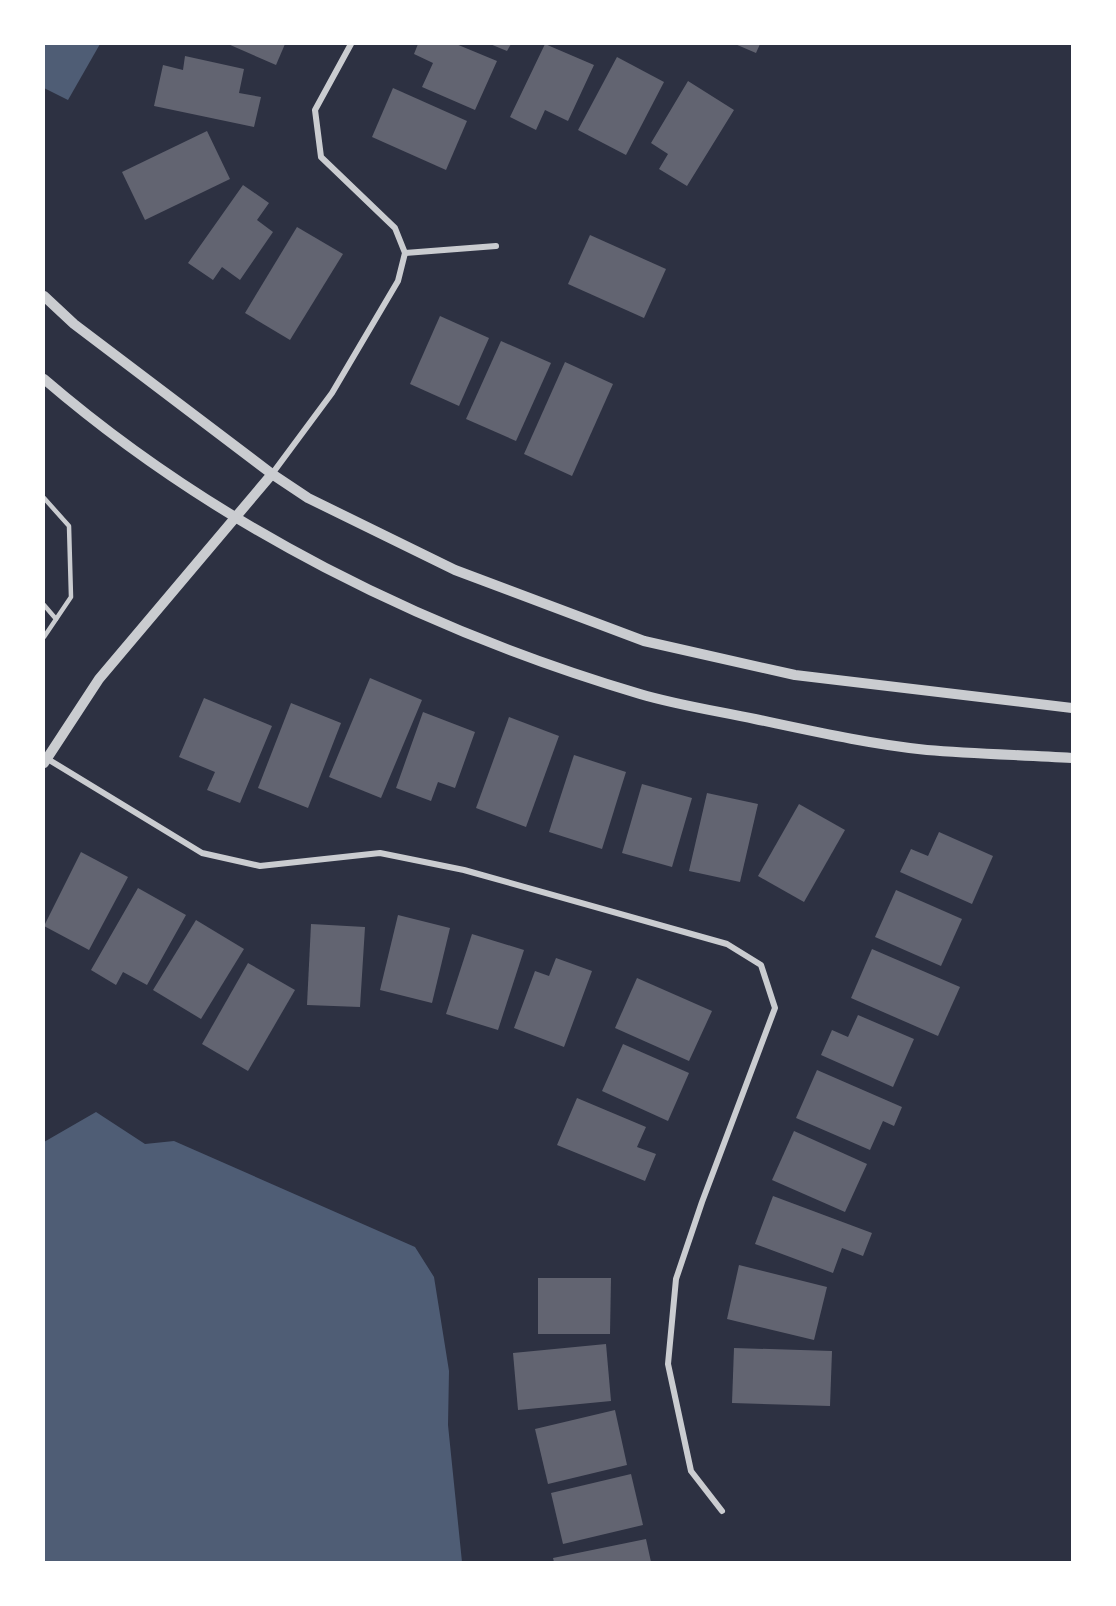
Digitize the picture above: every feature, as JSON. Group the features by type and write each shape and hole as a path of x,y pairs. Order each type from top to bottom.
{"street":[{"path":"351,44 315,110 321,157 395,228 405,253 398,281 332,393 272,474 99,679 44,759 202,853 260,866 380,853 454,868 727,944 761,965 776,1008 702,1202 676,1279 668,1364 691,1471 722,1511"},
{"path":"405,253 496,246"},
{"path":"44,296 74,324 272,474 308,498 455,570 644,641 795,675 1072,708"},
{"path":"44,379 84,413 234,519 408,608 544,664 643,695 814,732 926,750 1072,758"}],"lane":[{"path":"44,498 69,526 71,597 44,637"},
{"path":"44,605 56,619"}],"water":[{"path":"44,44 100,44 68,100 44,88"},
{"path":"96,1112 145,1144 174,1141 415,1247 434,1277 449,1371 448,1425 462,1562 44,1562 44,1142"}],"building":[{"path":"228,44 285,44 276,65"},
{"path":"418,44 456,44 497,61 475,110 422,87 433,63 414,54"},
{"path":"490,44 511,44 507,51"},
{"path":"545,44 594,65 568,121 545,110 536,130 510,117"},
{"path":"735,44 760,44 756,53"},
{"path":"185,56 244,69 239,93 261,97 254,127 154,106 163,65 183,70"},
{"path":"617,57 664,82 626,155 578,130"},
{"path":"688,81 734,110 687,186 659,169 668,154 651,143"},
{"path":"393,88 467,121 446,170 372,137"},
{"path":"207,131 230,179 145,220 122,172"},
{"path":"243,185 269,203 257,220 273,232 240,280 222,267 213,280 188,263"},
{"path":"297,227 343,254 290,340 245,313"},
{"path":"590,235 666,269 644,318 568,284"},
{"path":"440,316 489,338 459,406 410,384"},
{"path":"501,341 551,363 516,441 466,419"},
{"path":"565,362 613,384 572,476 524,454"},
{"path":"370,678 422,700 381,798 329,777"},
{"path":"204,698 272,726 240,803 207,790 215,772 179,757"},
{"path":"291,703 341,723 308,808 258,788"},
{"path":"423,712 475,732 455,788 438,782 431,801 396,788"},
{"path":"509,717 559,736 526,827 476,808"},
{"path":"574,755 626,772 602,849 549,832"},
{"path":"642,784 692,798 672,867 622,853"},
{"path":"707,793 758,804 740,882 689,871"},
{"path":"799,804 845,830 804,902 758,876"},
{"path":"939,832 993,856 972,904 900,872 911,849 928,856"},
{"path":"81,852 128,877 89,950 44,926"},
{"path":"138,888 186,915 147,985 123,972 116,985 91,970"},
{"path":"896,890 962,919 941,966 875,937"},
{"path":"398,915 450,928 432,1003 380,990"},
{"path":"196,920 244,949 201,1019 153,990"},
{"path":"311,924 365,927 360,1007 307,1005"},
{"path":"472,934 524,950 498,1030 446,1014"},
{"path":"872,949 960,987 938,1036 851,998"},
{"path":"556,958 592,971 564,1047 514,1028 535,971 549,976"},
{"path":"248,963 295,990 248,1071 202,1044"},
{"path":"637,978 712,1011 689,1061 615,1028"},
{"path":"858,1015 914,1039 893,1087 821,1055 832,1030 848,1037"},
{"path":"623,1044 689,1073 668,1121 602,1091"},
{"path":"817,1070 902,1107 894,1126 883,1121 870,1150 796,1118"},
{"path":"577,1098 646,1127 637,1147 656,1154 645,1181 557,1145"},
{"path":"794,1131 867,1164 845,1212 772,1180"},
{"path":"773,1196 872,1233 863,1256 842,1248 833,1273 755,1244"},
{"path":"739,1265 827,1287 814,1340 727,1319"},
{"path":"538,1278 611,1278 610,1334 538,1334"},
{"path":"606,1344 611,1401 518,1410 513,1353"},
{"path":"734,1348 832,1351 830,1406 732,1403"},
{"path":"615,1410 627,1465 548,1484 535,1429"},
{"path":"631,1474 643,1525 563,1544 551,1493"},
{"path":"646,1539 651,1562 554,1562 553,1558"}]}
